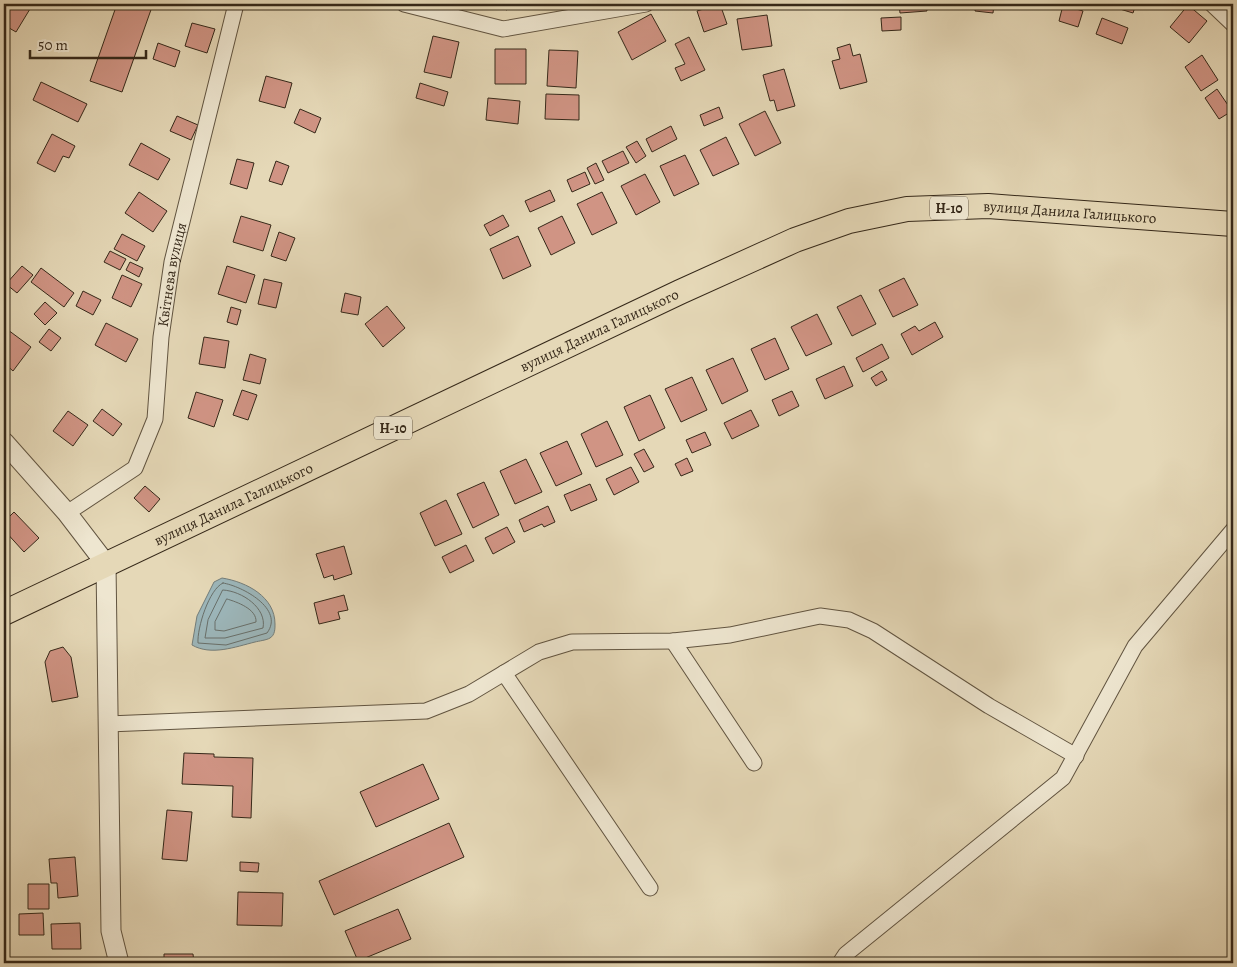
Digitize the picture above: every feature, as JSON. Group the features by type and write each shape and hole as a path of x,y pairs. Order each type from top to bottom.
{"main road":[{"name":"вулиця Данила Галицького","path":"4,614 680,292 795,240 849,221 907,209 988,206 1233,224"}],"street":[{"name":"Квітнева вулиця","path":"68,513 135,468 155,419 161,337 172,262 236,4"},
{"path":"404,4 424,6 503,29 646,4"},
{"path":"1212,4 1233,24"},
{"path":"4,442 68,513 106,564 111,931 117,960"},
{"path":"840,963 846,954 1063,778 1135,646 1233,530"},
{"path":"108,724 426,711 469,694 539,652 572,642 673,641 730,635 820,616 849,620 873,631 989,706 1076,756"},
{"path":"673,641 754,763"},
{"path":"504,673 650,888"}],"water":[{"path":"222,578 250,587 265,599 274,614 275,628 272,637 223,650 207,650 192,645 197,616 214,582"}],"building":[{"path":"4,4 33,4 16,32 4,25"},
{"path":"117,4 153,4 122,92 90,81"},
{"path":"491,4 509,4 507,10"},
{"path":"720,4 727,24 704,32 697,11"},
{"path":"899,4 926,4 927,11 900,13"},
{"path":"976,4 994,4 993,13 975,11"},
{"path":"1110,4 1136,4 1133,13 1110,6"},
{"path":"1063,5 1083,11 1078,27 1059,21"},
{"path":"1188,5 1207,21 1189,43 1170,27"},
{"path":"651,14 666,41 632,60 618,32"},
{"path":"767,15 772,46 742,50 737,19"},
{"path":"901,17 901,30 882,31 881,18"},
{"path":"1102,18 1128,28 1122,44 1096,34"},
{"path":"192,23 215,29 207,53 185,46"},
{"path":"433,36 459,42 451,78 424,72"},
{"path":"689,37 705,70 681,81 675,68 685,64 675,44"},
{"path":"158,43 180,51 175,67 153,59"},
{"path":"850,44 853,56 860,54 867,82 840,89 832,61 840,59 837,48"},
{"path":"495,49 526,49 526,84 495,84"},
{"path":"549,50 578,51 576,88 547,86"},
{"path":"1202,55 1218,80 1201,91 1185,67"},
{"path":"784,69 795,106 777,111 774,100 770,101 763,75"},
{"path":"266,76 292,83 285,108 259,101"},
{"path":"41,82 87,104 78,122 33,100"},
{"path":"420,83 448,92 444,106 416,98"},
{"path":"1217,89 1232,111 1219,119 1205,98"},
{"path":"546,94 579,95 579,120 545,119"},
{"path":"488,98 520,101 518,124 486,120"},
{"path":"719,107 723,118 704,126 700,115"},
{"path":"300,109 321,118 315,133 294,123"},
{"path":"765,111 781,143 755,156 739,124"},
{"path":"177,116 198,125 191,140 170,131"},
{"path":"671,126 677,139 652,152 646,139"},
{"path":"52,134 75,146 69,158 63,156 55,172 37,163"},
{"path":"726,137 739,164 713,176 700,150"},
{"path":"637,141 646,156 636,163 626,147"},
{"path":"141,143 170,159 158,180 129,165"},
{"path":"623,151 629,163 608,173 602,161"},
{"path":"685,155 699,184 674,196 660,166"},
{"path":"237,159 254,163 247,189 230,184"},
{"path":"276,161 289,166 282,185 269,181"},
{"path":"596,163 604,180 595,184 587,168"},
{"path":"585,172 590,184 572,192 567,180"},
{"path":"645,174 660,202 636,215 621,186"},
{"path":"550,190 555,201 530,212 525,201"},
{"path":"139,192 167,211 153,232 125,213"},
{"path":"602,192 617,223 592,235 577,204"},
{"path":"503,215 509,226 490,236 484,225"},
{"path":"241,216 271,225 263,251 233,242"},
{"path":"562,216 575,243 551,255 538,228"},
{"path":"279,232 295,238 286,261 271,256"},
{"path":"122,234 145,246 137,261 114,249"},
{"path":"518,236 531,266 503,279 490,249"},
{"path":"110,251 126,259 120,270 104,262"},
{"path":"130,262 143,268 139,277 126,270"},
{"path":"22,266 33,275 17,293 6,284"},
{"path":"227,266 255,275 246,303 218,294"},
{"path":"41,268 74,293 64,307 31,282"},
{"path":"122,275 142,284 131,307 112,298"},
{"path":"904,278 918,305 893,317 879,290"},
{"path":"264,279 282,283 276,308 258,304"},
{"path":"83,291 101,300 93,315 76,306"},
{"path":"345,293 361,297 358,315 341,312"},
{"path":"861,295 876,324 852,336 837,307"},
{"path":"45,302 57,313 45,325 34,314"},
{"path":"387,306 405,328 383,347 365,324"},
{"path":"231,307 241,310 237,325 227,322"},
{"path":"817,314 832,344 806,356 791,327"},
{"path":"935,322 943,337 912,355 901,334 915,326 919,331"},
{"path":"106,323 138,339 126,362 95,345"},
{"path":"4,327 31,347 13,371 4,363"},
{"path":"49,329 61,338 51,351 39,342"},
{"path":"204,337 229,341 225,368 199,364"},
{"path":"775,338 789,369 765,380 751,349"},
{"path":"882,344 889,358 863,372 856,358"},
{"path":"250,354 266,359 260,384 243,380"},
{"path":"733,358 748,391 722,404 706,370"},
{"path":"844,366 853,386 825,399 816,379"},
{"path":"882,371 887,380 876,386 871,378"},
{"path":"692,377 707,410 681,422 665,389"},
{"path":"242,390 257,395 248,420 233,415"},
{"path":"792,391 799,406 779,416 772,400"},
{"path":"196,392 223,400 214,427 188,418"},
{"path":"650,395 665,428 639,441 624,407"},
{"path":"102,409 122,424 113,436 93,421"},
{"path":"751,410 759,426 732,439 724,423"},
{"path":"68,411 88,425 73,446 53,431"},
{"path":"607,421 623,455 596,467 581,434"},
{"path":"705,432 711,445 692,453 686,440"},
{"path":"567,441 582,474 556,486 540,453"},
{"path":"644,449 654,467 644,472 634,454"},
{"path":"687,458 693,471 681,476 675,464"},
{"path":"526,459 542,492 515,504 500,471"},
{"path":"631,467 639,482 614,495 606,479"},
{"path":"484,482 499,515 473,528 457,494"},
{"path":"590,484 597,500 571,511 564,495"},
{"path":"145,486 160,499 149,512 134,498"},
{"path":"446,500 462,534 435,546 420,513"},
{"path":"548,506 555,522 544,527 542,524 524,532 519,520"},
{"path":"14,512 39,538 24,552 4,530 4,522"},
{"path":"507,527 515,542 493,554 485,538"},
{"path":"466,545 474,561 450,573 442,557"},
{"path":"344,546 352,574 334,580 333,575 324,578 316,554"},
{"path":"344,595 348,610 338,612 340,619 319,624 314,603"},
{"path":"63,647 71,657 78,697 52,702 45,662 50,651"},
{"path":"184,753 214,754 214,757 253,758 251,818 232,817 233,786 182,784"},
{"path":"423,764 439,799 376,827 360,792"},
{"path":"167,810 192,812 187,861 162,859"},
{"path":"449,823 464,857 334,915 319,881"},
{"path":"75,857 78,896 58,898 57,883 51,883 49,859"},
{"path":"240,862 259,863 258,872 240,871"},
{"path":"28,884 49,884 49,909 28,909"},
{"path":"238,892 283,893 282,926 237,925"},
{"path":"398,909 411,939 358,961 345,931"},
{"path":"43,913 44,935 19,935 19,914"},
{"path":"80,923 81,949 52,949 51,924"},
{"path":"164,954 193,954 194,963 164,963"},
{"path":"222,960 223,963 205,963 205,961"}]}
